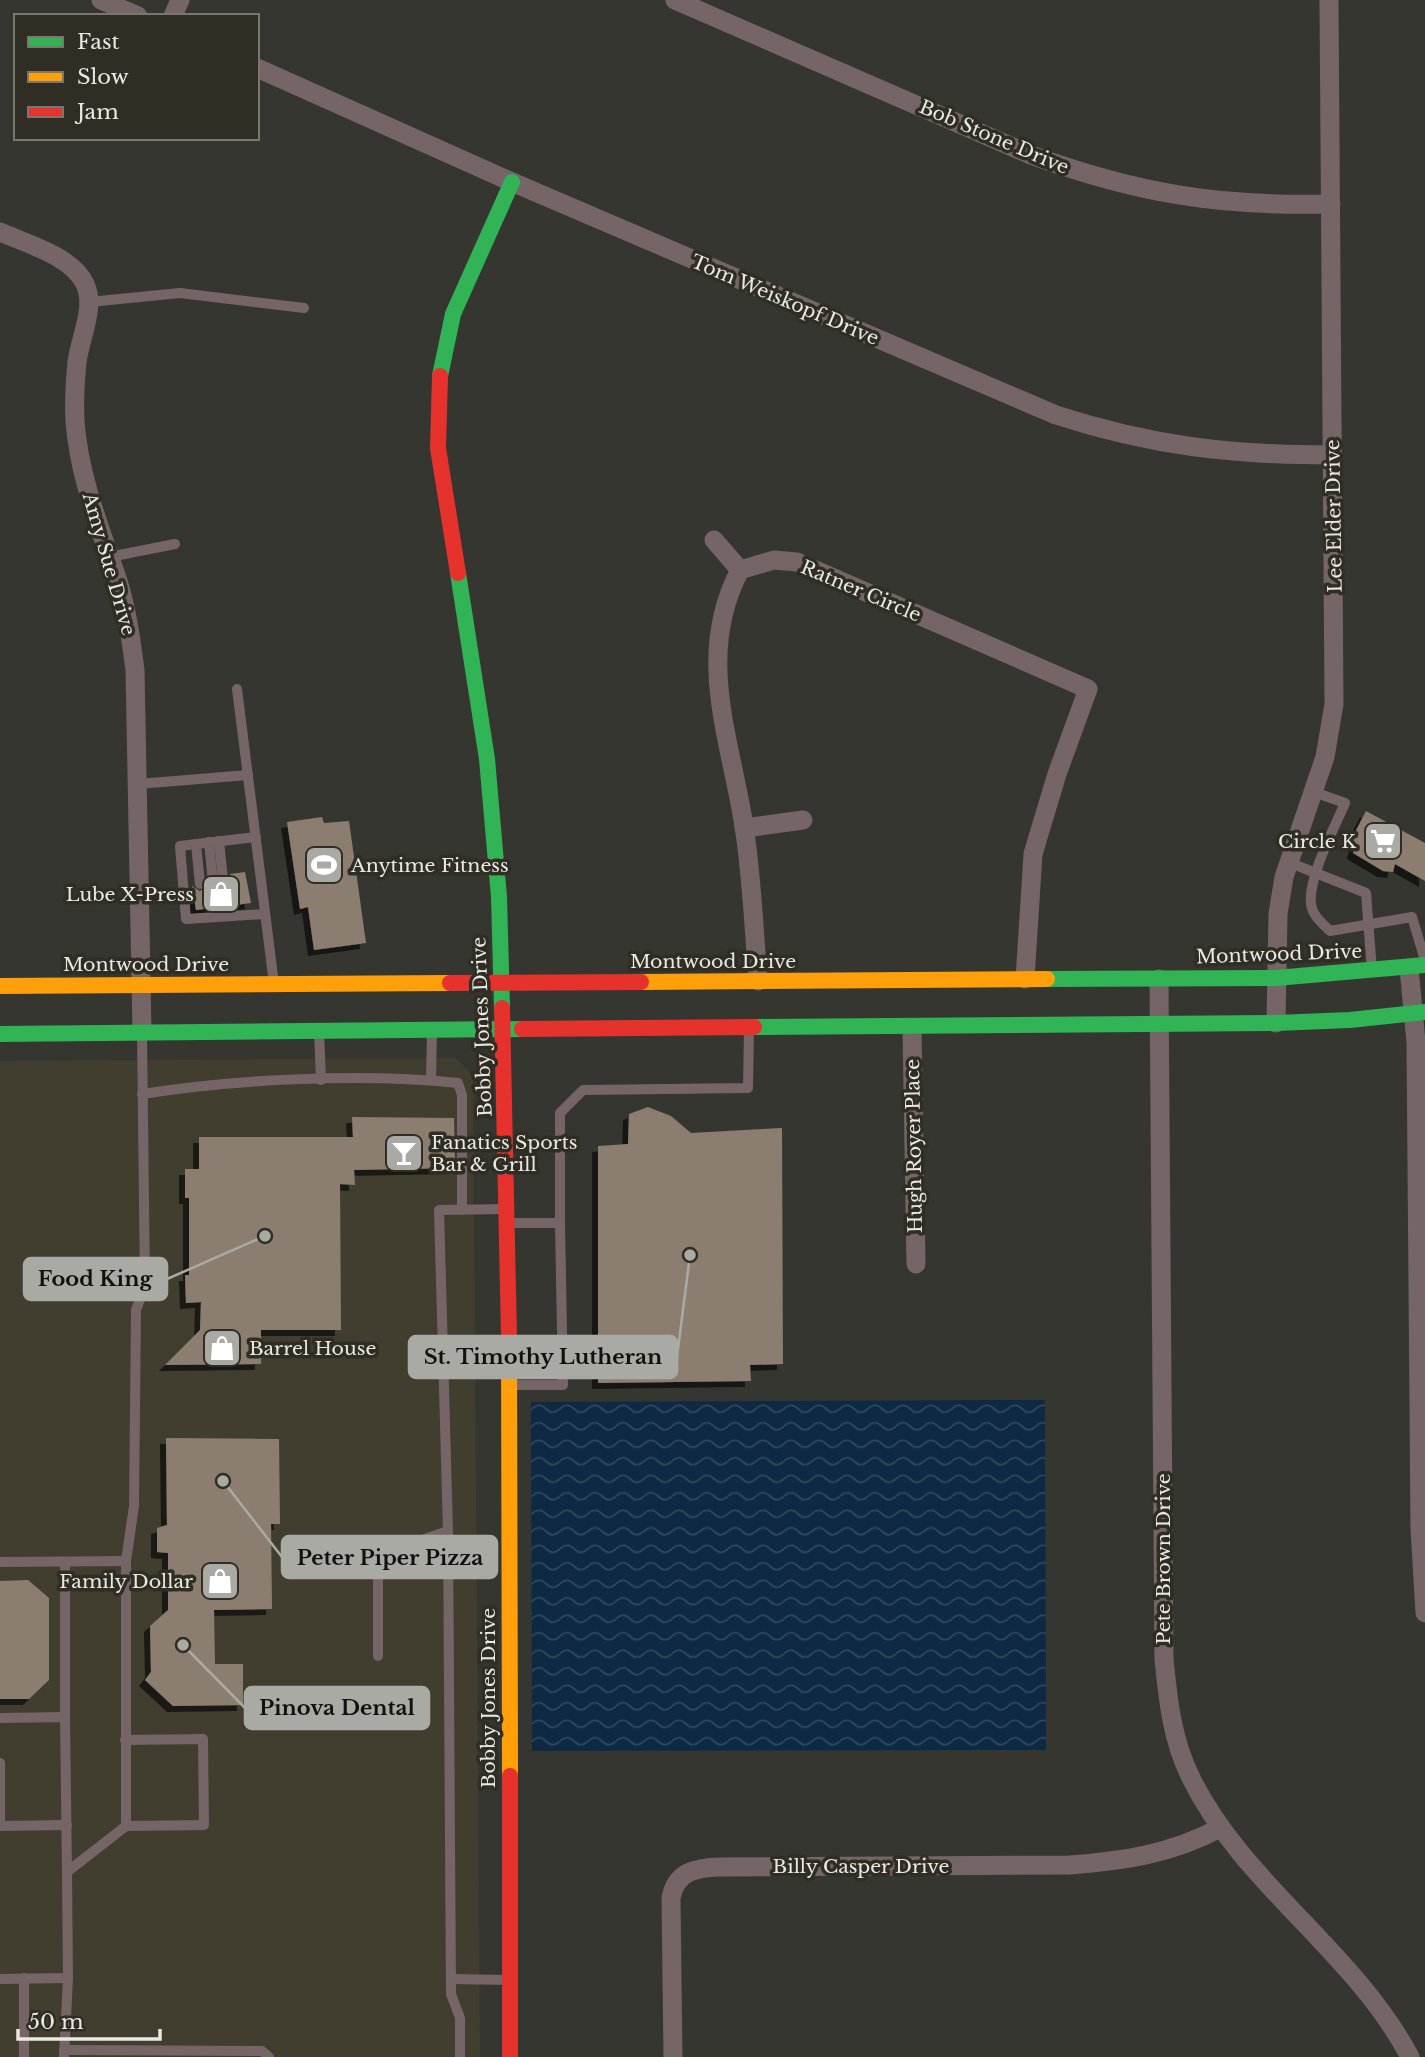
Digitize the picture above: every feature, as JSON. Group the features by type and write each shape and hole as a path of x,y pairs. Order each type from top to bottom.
{"main road":[{"name":"Bobby Jones Drive","path":"510,2057 508,1216 499,897 489,772 451,543 438,448 438,425 440,375 453,314 512,182"},
{"name":"Montwood Drive","path":"0,986 1276,978 1372,972 1420,964"},
{"path":"0,1034 1276,1023 1419,1014"}],"street":[{"path":"101,0 133,14"},
{"name":"Bob Stone Drive","path":"675,0 1031,155 1088,176 1177,197 1228,203 1331,204"},
{"name":"Lee Elder Drive","path":"1276,1023 1278,914 1288,862 1325,757 1334,704 1329,0"},
{"name":"Tom Weiskopf Drive","path":"259,69 512,182 1056,415 1110,433 1164,445 1226,453 1332,454"},
{"path":"0,232 73,267 86,287 89,302"},
{"name":"Amy Sue Drive","path":"89,302 77,359 75,424 84,475 128,618 135,670 142,1032"},
{"path":"714,540 740,570 729,592 716,640 716,657 744,828 758,981"},
{"name":"Ratner Circle","path":"740,570 774,560 797,562 1088,690 1057,774 1033,854 1025,979"},
{"path":"744,828 803,820"},
{"path":"1420,964 1420,1529 1425,1613"},
{"name":"Pete Brown Drive","path":"1159,979 1164,1659 1170,1714 1183,1759 1220,1828 1370,1995 1394,2025 1410,2057"},
{"name":"Hugh Royer Place","path":"912,1028 916,1264"},
{"name":"Billy Casper Drive","path":"673,2057 671,1898 677,1879 688,1872 719,1867 1069,1865 1121,1861 1189,1844 1220,1828"}],"lane":[{"path":"89,302 180,293 304,309"},
{"path":"108,557 174,544"},
{"path":"237,689 274,984"},
{"path":"138,784 248,775"},
{"path":"1314,792 1345,803 1316,873 1311,903 1317,918 1330,931 1412,917 1422,931 1420,964"},
{"path":"256,837 180,846 186,919 223,912 265,914"},
{"path":"214,841 218,881"},
{"path":"196,844 200,884"},
{"path":"1288,862 1366,893 1372,972"},
{"path":"509,1385 563,1385 560,1113 583,1090 748,1088 749,1028"},
{"path":"319,1030 321,1080"},
{"path":"431,1080 432,1030"},
{"path":"127,1826 126,1561 134,1506 135,1310 145,1286 142,1032"},
{"path":"142,1094 186,1087 321,1080 431,1080 458,1083 462,1095 462,1210"},
{"path":"460,2057 460,2018 451,1994 448,1531 440,1345 439,1210 462,1210 560,1223"},
{"path":"440,1345 509,1346"},
{"path":"378,1656 379,1555 448,1531"},
{"path":"0,1562 126,1561"},
{"path":"65,1562 68,1978 64,2053 262,2051 270,2057"},
{"path":"0,1718 65,1717"},
{"path":"67,1872 127,1826 204,1825 203,1739 125,1740"},
{"path":"0,1763 0,1826 67,1825"},
{"path":"24,1978 24,2057"},
{"path":"0,1979 68,1978"},
{"path":"451,1979 510,1979"}],"shaded area":[{"path":"455,1058 473,1076 480,2057 0,2057 0,1061"}],"water":[{"path":"1045,1400 1046,1750 532,1751 531,1402"}],"building":[{"name":"Circle K","path":"1366,811 1425,843 1425,881 1395,864 1393,872 1383,871 1353,853 1355,845 1350,842"},
{"name":"Anytime Fitness","path":"322,817 324,823 349,821 366,943 314,950 308,907 300,909 287,822"},
{"name":"Lube X-Press","path":"245,872 251,903 196,910 192,886 200,891 207,886 213,889 224,887 230,882 230,874"},
{"path":"648,1107 671,1116 691,1133 782,1128 783,1364 750,1365 751,1381 598,1383 598,1146 628,1144 629,1114"},
{"path":"352,1117 454,1118 455,1168 354,1170 355,1185 340,1184 341,1330 261,1330 261,1364 165,1365 200,1330 201,1302 186,1303 185,1275 189,1275 189,1198 185,1198 185,1169 199,1169 199,1137 353,1137"},
{"path":"166,1438 279,1439 280,1524 271,1524 272,1609 214,1610 215,1664 243,1664 243,1705 173,1706 145,1680 151,1672 150,1626 168,1610 168,1553 157,1552 157,1528 167,1525"},
{"path":"28,1580 49,1598 49,1680 29,1699 0,1699 0,1581"}],"traffic: fast":[{"path":"440,376 453,314 512,182"},
{"path":"458,573 487,759 499,897 502,1008"},
{"path":"1047,979 1276,978 1425,965"},
{"path":"754,1027 1276,1023 1350,1020 1425,1012"},
{"path":"0,1034 522,1029"}],"traffic: slow":[{"path":"641,982 1047,979"},
{"path":"0,986 450,983"},
{"path":"509,1337 510,1776"}],"traffic: jam":[{"path":"440,376 438,448 458,573"},
{"path":"450,983 641,982"},
{"path":"502,1008 509,1337"},
{"path":"522,1029 754,1027"},
{"path":"510,1776 510,2057"}],"place":[{"name":"Circle K","path":"1383,841"},
{"name":"Anytime Fitness","path":"324,865"},
{"name":"Lube X-Press","path":"221,894"},
{"name":"Fanatics Sports Bar & Grill","path":"404,1153"},
{"name":"Food King","path":"265,1236"},
{"name":"St. Timothy Lutheran","path":"690,1255"},
{"name":"Barrel House","path":"222,1348"},
{"name":"Peter Piper Pizza","path":"223,1481"},
{"name":"Family Dollar","path":"220,1581"},
{"name":"Pinova Dental","path":"183,1645"}]}
